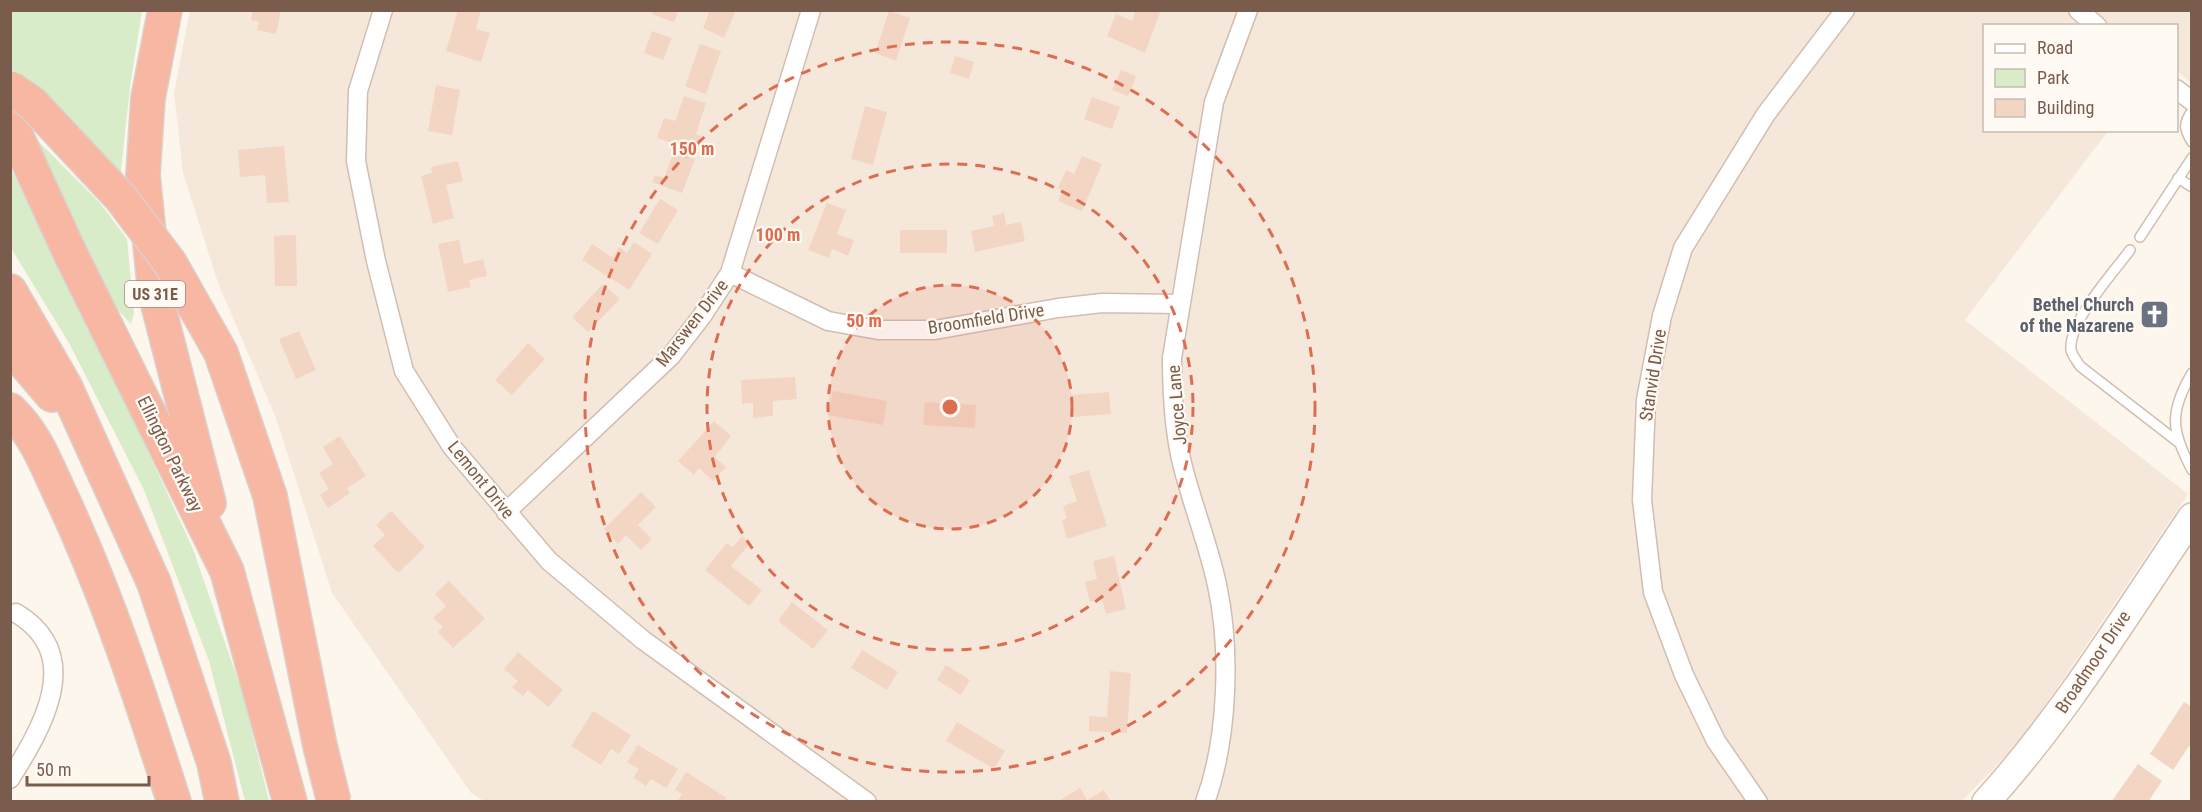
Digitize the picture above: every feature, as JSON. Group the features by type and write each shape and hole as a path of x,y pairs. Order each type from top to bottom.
{"highway":[{"name":"US 31E","path":"165,10 148,98 143,175 154,293 227,571"},
{"path":"10,88 32,102 121,198 170,263 221,353 270,496 320,746 334,801"},
{"name":"Ellington Parkway","path":"10,122 70,252 227,571 290,801"},
{"path":"10,291 65,386 154,583 214,763 222,801"},
{"path":"10,346 40,379 98,459"},
{"path":"10,410 29,428 76,527 119,639 174,801"}],"main road":[{"name":"Broadmoor Drive","path":"1986,801 2026,758 2192,517"}],"street":[{"name":"Lemont Drive","path":"383,10 358,91 356,161 376,261 404,370 452,447 549,561 643,640 867,801"},
{"name":"Marswen Drive","path":"507,512 670,356 702,316 730,273 811,10"},
{"name":"Joyce Lane","path":"1205,801 1221,739 1226,662 1218,586 1183,469 1172,392 1172,358 1214,102 1248,10"},
{"name":"Stanvid Drive","path":"1758,801 1716,741 1684,675 1653,592 1642,500 1646,400 1662,316 1683,248 1766,114 1845,10"},
{"path":"2078,10 2095,24"},
{"path":"2178,90 2192,101"},
{"name":"Broomfield Drive","path":"730,273 828,321 878,330 934,330 1058,308 1102,303 1181,304"},
{"path":"10,779 29,749 52,700 56,675 49,650 32,622 16,613"}],"lane":[{"path":"2192,111 2185,121 2184,129 2192,142"},
{"path":"2140,237 2192,158"},
{"path":"2178,178 2192,188"},
{"path":"2130,250 2093,300 2073,335 2071,351 2080,366 2178,442"},
{"path":"2192,373 2181,392 2174,416 2178,442 2192,470"}],"shaded area":[{"path":"190,10 2191,11 2191,83 2178,72 2178,24 1983,24 1983,132 2107,132 1965,320 2188,494 2025,736 1962,801 484,801 471,793 332,593 276,418 218,283 183,173 174,93"}],"green space":[{"path":"10,11 142,11 130,87 120,179 11,72"},
{"path":"30,133 100,203 127,239 134,313 131,324 116,308"},
{"path":"10,167 127,406 193,549 242,692 269,801 245,801 209,661 144,490 69,343 11,248"}],"building":[{"path":"253,10 281,10 276,34 257,30 259,22 251,20"},
{"path":"458,10 481,10 476,29 490,33 481,62 446,51"},
{"path":"653,10 678,12 674,22 652,14"},
{"path":"710,10 736,10 724,38 703,28"},
{"path":"1136,10 1161,10 1145,53 1107,36 1116,14 1132,21"},
{"path":"889,11 910,18 896,61 875,53"},
{"path":"652,31 672,38 663,60 644,53"},
{"path":"700,44 721,51 706,94 685,86"},
{"path":"955,56 974,62 969,79 950,73"},
{"path":"1121,70 1136,76 1128,96 1112,90"},
{"path":"436,85 460,90 452,135 428,131"},
{"path":"684,96 706,103 696,134 701,136 696,151 657,138 664,118 675,121"},
{"path":"1092,97 1120,107 1112,129 1084,119"},
{"path":"865,106 887,112 873,165 851,159"},
{"path":"284,146 289,202 267,203 265,175 240,177 238,150"},
{"path":"674,151 695,159 682,193 652,182 655,175 664,178"},
{"path":"1082,156 1102,164 1082,211 1058,201 1063,190 1058,188 1066,170 1074,174"},
{"path":"458,161 463,181 446,185 454,218 433,224 421,176 432,173 431,167"},
{"path":"660,199 678,210 658,244 639,233"},
{"path":"827,203 846,210 837,234 854,240 848,256 832,249 829,258 808,250"},
{"path":"1004,213 1006,225 1021,222 1025,241 975,252 971,231 994,226 992,216"},
{"path":"900,230 947,230 947,253 900,253"},
{"path":"296,235 297,286 275,286 274,236"},
{"path":"459,240 464,264 483,259 487,276 469,280 471,287 448,292 438,244"},
{"path":"634,242 652,254 629,290 582,260 592,244 613,258 619,247 627,253"},
{"path":"603,284 620,299 588,332 572,317"},
{"path":"299,331 316,370 296,379 279,339"},
{"path":"528,343 545,359 512,395 495,380"},
{"path":"795,377 797,399 773,401 773,416 753,418 753,403 742,404 741,380"},
{"path":"833,391 887,401 883,425 828,415"},
{"path":"1109,392 1111,414 1073,417 1071,395"},
{"path":"925,402 976,405 975,428 923,425"},
{"path":"714,421 731,436 715,457 726,467 713,481 699,468 694,475 678,461"},
{"path":"340,436 366,476 347,488 350,493 328,508 320,495 329,489 319,473 333,464 323,447"},
{"path":"1089,470 1107,526 1067,539 1062,520 1067,518 1063,506 1077,501 1069,476"},
{"path":"641,492 656,507 638,525 652,539 641,550 626,535 618,544 604,529"},
{"path":"391,511 425,547 398,573 373,546 385,535 376,525"},
{"path":"742,536 750,543 731,566 762,590 749,606 705,570 727,543 733,547"},
{"path":"1114,556 1126,609 1106,614 1102,599 1090,602 1085,582 1097,579 1093,561"},
{"path":"449,581 485,619 453,648 438,632 443,627 433,618 446,606 435,594"},
{"path":"792,602 828,630 813,649 778,621"},
{"path":"862,650 898,672 887,690 851,668"},
{"path":"518,652 563,690 548,707 528,690 523,696 512,687 518,681 504,669"},
{"path":"946,665 970,680 961,695 937,680"},
{"path":"1110,671 1131,673 1127,733 1089,731 1089,716 1107,717"},
{"path":"2184,702 2192,707 2192,748 2189,746 2173,770 2150,754"},
{"path":"593,711 631,735 619,754 611,749 601,765 571,746"},
{"path":"957,722 1005,751 994,769 946,741"},
{"path":"638,745 678,769 666,788 651,779 646,786 633,778 639,769 627,762"},
{"path":"2138,764 2162,781 2148,802 2111,802"},
{"path":"686,772 727,798 724,802 677,802 682,794 675,790"},
{"path":"1080,788 1087,800 1104,790 1111,802 1057,802"}],"place":[{"name":"Bethel Church of the Nazarene","path":"2155,315"}]}
